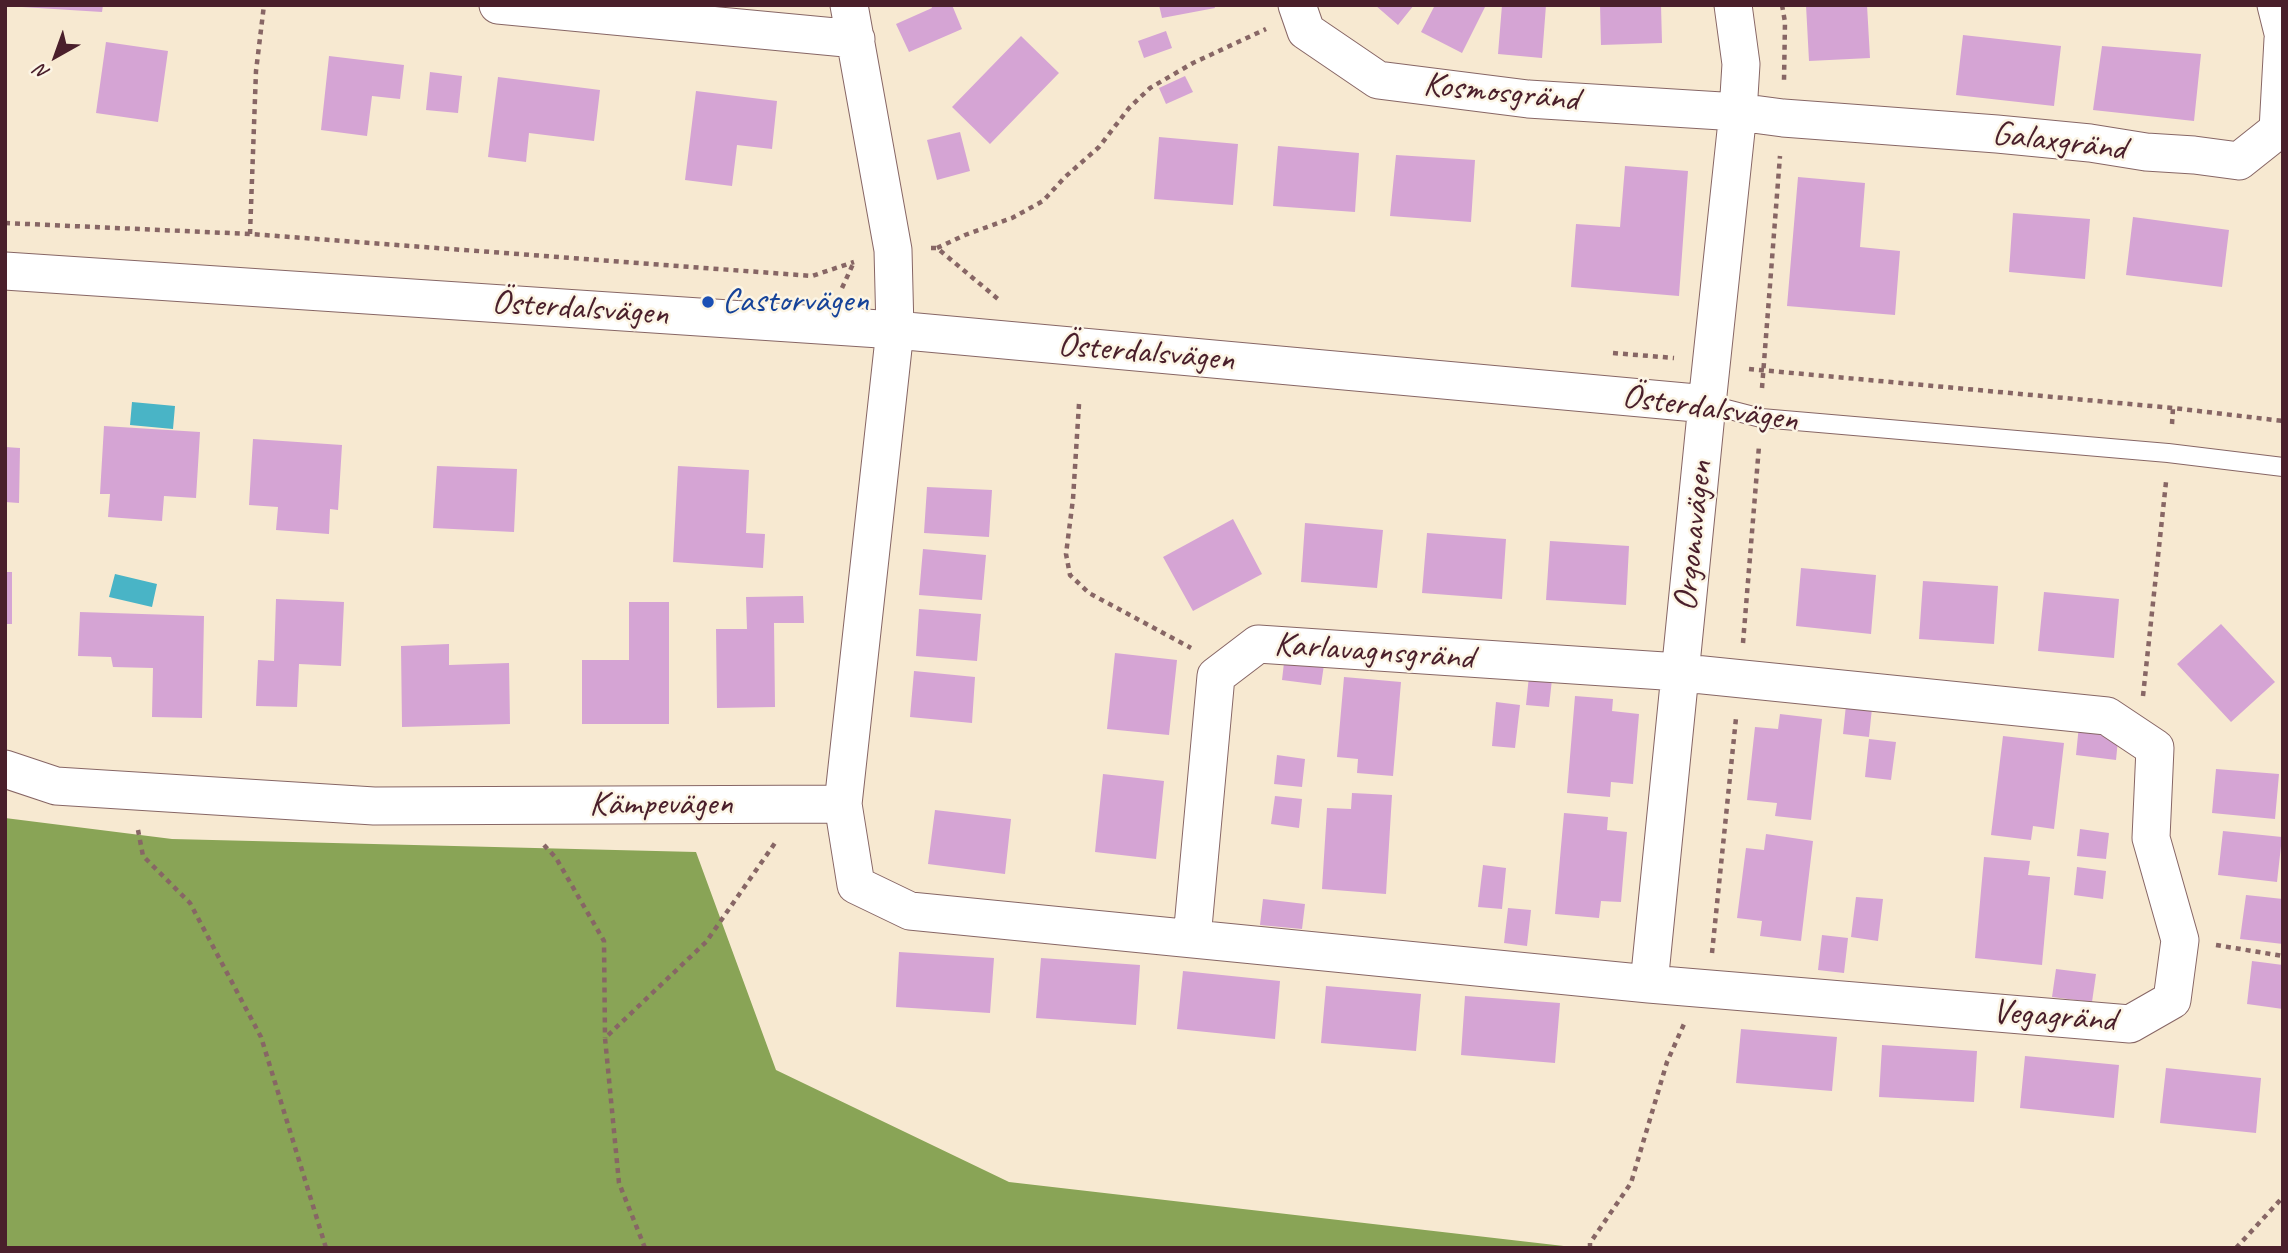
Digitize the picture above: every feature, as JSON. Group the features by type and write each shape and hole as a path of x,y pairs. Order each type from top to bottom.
{"street":[{"path":"498,5 853,22 893,250 895,330 842,804 856,885 910,911 1649,984"},
{"name":"Orgonavägen","path":"1649,984 1738,112 1741,64 1733,5"},
{"path":"2276,5 2283,33"},
{"name":"Kosmosgränd","path":"1298,9 1306,31 1378,80 1528,99 1738,112"},
{"name":"Galaxgränd","path":"1738,112 2090,143 2146,152 2239,161 2278,130 2283,38"},
{"name":"Österdalsvägen","path":"5,271 895,330 1707,404"},
{"name":"Karlavagnsgränd","path":"1192,938 1216,676 1258,644 1681,673"},
{"name":"Vegagränd","path":"1649,984 2130,1024 2172,1000 2180,940 2151,838 2155,748 2107,716 1681,673"},
{"name":"Kämpevägen","path":"5,769 56,786 374,806 842,804"}],"lane":[{"name":"Österdalsvägen","path":"1707,404 1761,418 2168,453 2283,467"}],"path":[{"path":"250,234 257,71 264,5"},
{"path":"1763,372 1783,118 1785,22 1782,5"},
{"path":"937,248 1012,218 1043,201 1098,147 1129,108 1150,88 1298,9"},
{"path":"1079,404 1073,499 1066,554 1070,575 1089,593 1227,667"},
{"path":"2139,737 2174,408"},
{"path":"131,791 143,856 190,903 261,1037 326,1248"},
{"path":"605,1038 706,942 803,804"},
{"path":"508,806 556,858 604,941 605,1038 619,1183 645,1248"},
{"path":"2180,940 2283,956"},
{"path":"1590,1248 1590,1243 1632,1183 1667,1062 1700,988"},
{"path":"2236,1248 2283,1197"}],"green space":[{"path":"5,818 172,839 696,852 776,1070 1009,1182 1581,1248 5,1248"}],"water":[{"path":"132,402 175,406 173,429 130,425"},
{"path":"115,574 157,584 152,607 109,597"}],"building":[{"path":"22,5 103,5 102,12"},
{"path":"931,5 952,5 962,29 909,52 896,24 932,8"},
{"path":"1159,5 1214,5 1215,8 1162,18"},
{"path":"1375,5 1414,5 1398,25"},
{"path":"1435,5 1486,5 1462,53 1421,32"},
{"path":"1502,5 1546,5 1542,58 1498,54"},
{"path":"1600,5 1661,5 1662,43 1601,45"},
{"path":"1806,5 1867,5 1870,58 1809,61"},
{"path":"1166,31 1172,48 1144,58 1138,41"},
{"path":"1963,35 2061,46 2054,106 1956,95"},
{"path":"1021,36 1059,73 990,144 952,107"},
{"path":"106,42 168,51 158,122 96,113"},
{"path":"2102,46 2201,54 2194,121 2093,110"},
{"path":"329,56 404,65 400,99 372,96 367,136 321,130"},
{"path":"430,72 462,76 458,113 426,110"},
{"path":"1185,76 1193,92 1166,104 1159,88"},
{"path":"498,77 600,90 594,141 529,133 526,162 488,157"},
{"path":"696,91 777,101 772,149 737,145 732,186 685,180"},
{"path":"960,132 970,171 937,180 927,140"},
{"path":"1159,137 1238,144 1233,205 1154,199"},
{"path":"1278,146 1359,153 1355,212 1273,206"},
{"path":"1396,155 1475,160 1471,222 1390,216"},
{"path":"1625,166 1688,171 1679,296 1571,287 1576,224 1620,227"},
{"path":"1798,177 1865,183 1860,247 1900,251 1895,315 1787,306"},
{"path":"2013,213 2090,219 2085,279 2009,272"},
{"path":"2133,217 2229,230 2222,287 2126,275"},
{"path":"104,426 200,432 196,498 164,496 162,521 108,517 110,494 100,494"},
{"path":"253,439 342,445 338,510 330,509 329,534 276,530 278,507 249,505"},
{"path":"5,447 20,448 19,503 5,502"},
{"path":"437,466 517,469 514,532 433,528"},
{"path":"678,466 749,470 746,533 765,534 763,568 673,562"},
{"path":"927,487 992,490 989,537 924,533"},
{"path":"1233,519 1262,574 1193,611 1163,557"},
{"path":"1305,523 1383,530 1377,588 1301,582"},
{"path":"1427,533 1506,539 1502,599 1422,593"},
{"path":"1550,541 1629,546 1626,605 1546,600"},
{"path":"923,549 986,555 982,600 919,595"},
{"path":"1801,568 1876,575 1871,634 1796,626"},
{"path":"5,572 12,572 12,624 5,624"},
{"path":"1923,581 1998,586 1994,644 1919,639"},
{"path":"2044,592 2119,599 2114,658 2038,651"},
{"path":"803,596 804,623 774,623 775,707 717,708 716,629 747,629 746,597"},
{"path":"276,599 344,602 341,666 299,664 297,707 256,706 258,660 274,661"},
{"path":"629,602 669,602 669,724 582,724 582,660 629,660"},
{"path":"919,609 981,614 977,661 916,656"},
{"path":"80,612 204,616 202,718 152,717 153,668 113,667 111,657 78,656"},
{"path":"2221,624 2275,682 2231,722 2177,664"},
{"path":"449,644 449,665 509,663 510,724 402,727 401,646"},
{"path":"1115,653 1177,660 1169,735 1107,729"},
{"path":"1285,654 1325,658 1321,685 1282,680"},
{"path":"914,671 975,677 972,723 910,717"},
{"path":"1529,676 1552,679 1549,707 1526,705"},
{"path":"1344,677 1401,682 1393,776 1357,773 1358,759 1337,757"},
{"path":"1575,696 1613,699 1612,711 1639,714 1633,784 1611,782 1610,797 1567,793"},
{"path":"1496,702 1520,705 1515,748 1492,746"},
{"path":"1846,705 1872,708 1869,737 1843,734"},
{"path":"1780,714 1822,719 1811,820 1775,816 1777,803 1747,800 1755,727 1778,729"},
{"path":"2079,725 2119,730 2116,760 2076,755"},
{"path":"2003,736 2064,743 2054,829 2033,826 2031,840 1991,835"},
{"path":"1869,739 1896,742 1891,780 1865,777"},
{"path":"1277,755 1305,759 1302,787 1274,784"},
{"path":"2216,769 2279,774 2275,819 2212,813"},
{"path":"1103,774 1164,781 1156,859 1095,852"},
{"path":"1352,793 1392,795 1386,894 1322,889 1327,808 1351,809"},
{"path":"1275,796 1302,799 1299,828 1271,824"},
{"path":"935,810 1011,819 1005,874 928,864"},
{"path":"1564,813 1608,817 1607,830 1627,832 1621,902 1601,901 1599,918 1555,914"},
{"path":"2080,829 2109,833 2106,859 2077,856"},
{"path":"2223,831 2282,837 2277,882 2218,875"},
{"path":"1766,834 1813,841 1801,941 1760,936 1762,921 1737,918 1746,848 1764,850"},
{"path":"1984,857 2030,861 2028,875 2050,877 2042,965 1975,958"},
{"path":"1483,865 1506,868 1502,909 1478,907"},
{"path":"2077,867 2106,871 2103,899 2074,895"},
{"path":"2246,895 2283,899 2283,944 2240,939"},
{"path":"1856,897 1883,899 1878,941 1851,937"},
{"path":"1263,899 1305,904 1302,929 1260,925"},
{"path":"1508,908 1531,910 1527,946 1504,943"},
{"path":"1822,935 1848,938 1844,973 1818,970"},
{"path":"899,952 994,958 990,1013 896,1007"},
{"path":"1041,958 1140,965 1136,1025 1036,1018"},
{"path":"2252,961 2283,965 2283,1009 2247,1004"},
{"path":"2056,969 2096,974 2092,1002 2052,997"},
{"path":"1183,971 1280,981 1275,1039 1177,1029"},
{"path":"1326,986 1421,994 1416,1051 1321,1043"},
{"path":"1465,996 1560,1003 1555,1063 1461,1055"},
{"path":"1741,1029 1837,1037 1832,1091 1736,1083"},
{"path":"1882,1045 1977,1051 1974,1102 1879,1097"},
{"path":"2025,1056 2119,1065 2114,1118 2020,1108"},
{"path":"2166,1068 2261,1078 2256,1133 2160,1123"}],"place":[{"name":"Castorvägen","path":"708,302"}]}
